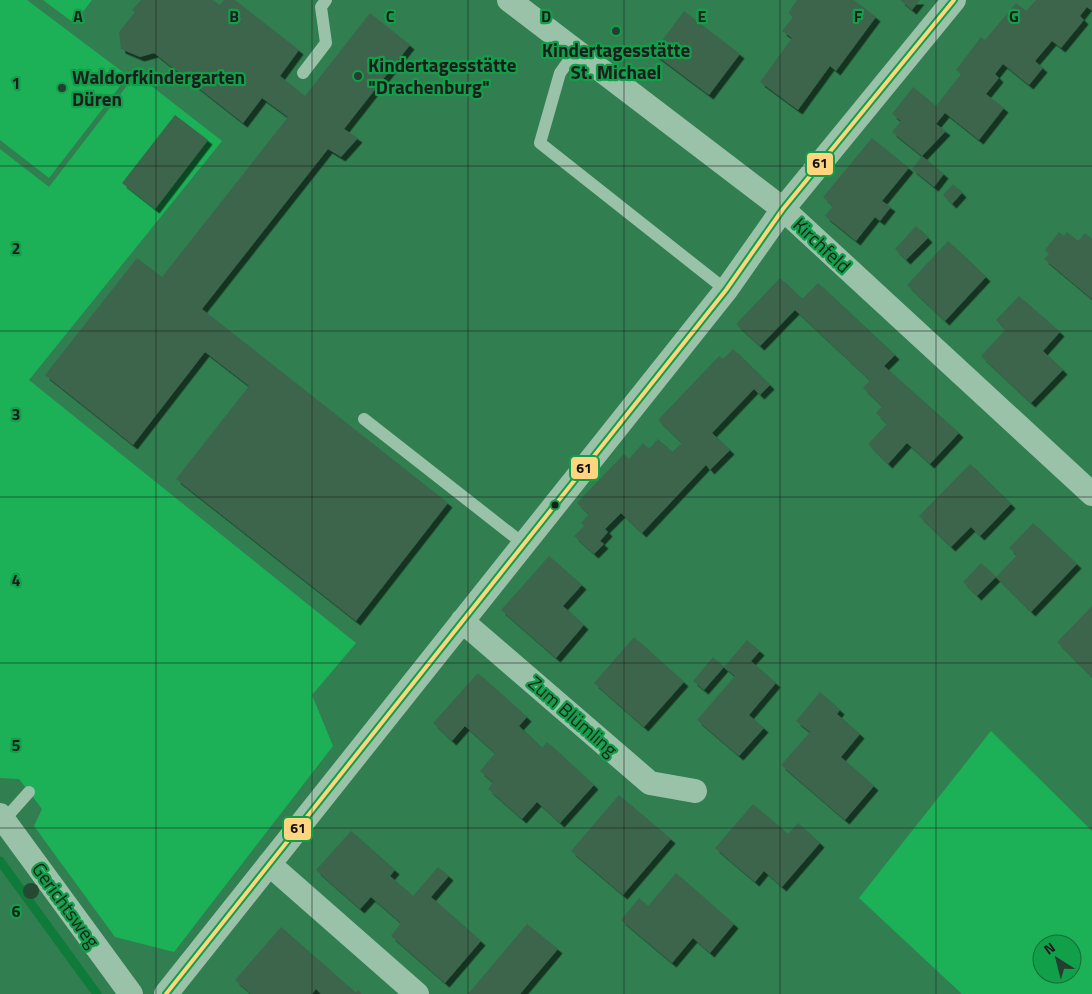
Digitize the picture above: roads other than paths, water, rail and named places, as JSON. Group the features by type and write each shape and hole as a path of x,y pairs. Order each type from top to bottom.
{"street":[{"name":"Kirchfeld","path":"509,0 783,209 1092,494"},
{"path":"166,994 726,290 783,209 954,0"},
{"name":"Zum Blümling","path":"462,621 650,782 695,791"},
{"name":"Gerichtsweg","path":"2,818 131,994"},
{"path":"269,864 417,994"}],"lane":[{"path":"303,73 326,43 320,6 326,0"},
{"path":"575,52 560,73 540,143 726,290"},
{"path":"364,419 525,544"},
{"path":"2,818 29,792"}],"waterway":[{"path":"0,861 97,994"}],"place":[{"name":"Kindertagesstätte St. Michael","path":"616,31"},
{"name":"Kindertagesstätte \"Drachenburg\"","path":"358,76"},
{"name":"Waldorfkindergarten Düren","path":"62,88"}]}
